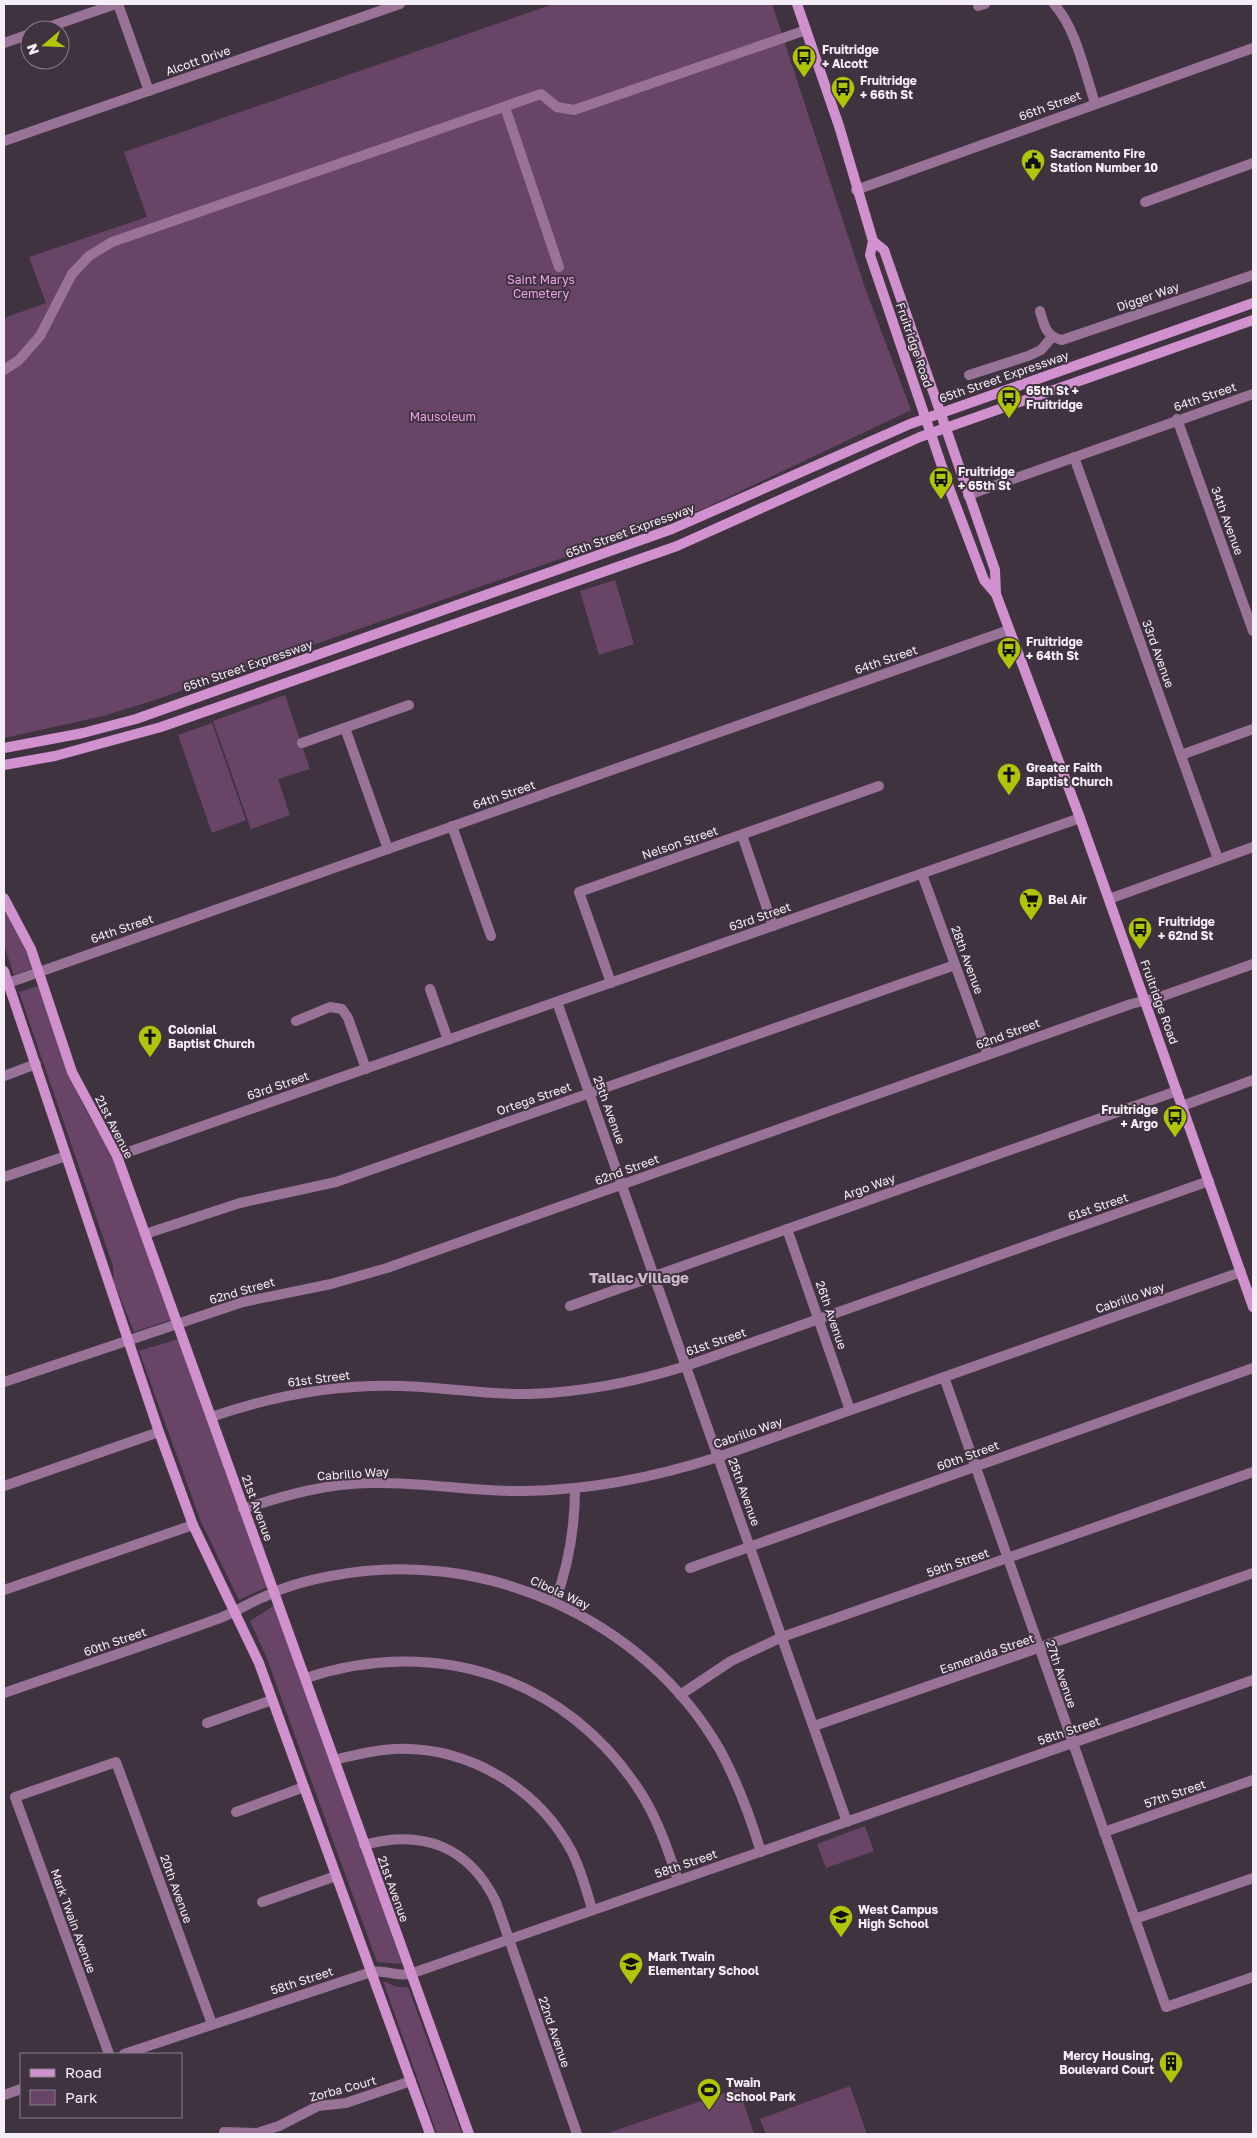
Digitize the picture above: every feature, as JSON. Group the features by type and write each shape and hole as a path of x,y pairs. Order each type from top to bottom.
{"main road":[{"name":"Fruitridge Road","path":"797,4 839,126 856,190 874,241 884,250 995,570 996,594 1109,898 1253,1307"},
{"name":"Fruitridge Road","path":"874,241 870,255 930,433 984,580 996,594"},
{"name":"65th Street Expressway","path":"4,748 83,733 136,719 672,530 925,418 1253,303"},
{"path":"4,765 55,756 161,727 677,546 930,433 1253,320"},
{"name":"21st Avenue","path":"4,898 20,926 39,971 72,1072 117,1156 469,2134"},
{"path":"4,971 127,1340 193,1525 259,1662 430,2134"}],"street":[{"path":"70,20 117,4 148,91"},
{"name":"Alcott Drive","path":"4,141 400,4"},
{"path":"1054,4 1062,12 1069,27 1095,103"},
{"path":"4,370 19,360 40,336 72,274 89,256 112,242 541,94 557,107 574,110 806,30"},
{"path":"4,43 20,37"},
{"name":"66th Street","path":"856,190 1253,48"},
{"path":"505,107 559,267"},
{"path":"1145,202 1253,163"},
{"name":"Digger Way","path":"1052,337 1062,340 1253,274"},
{"path":"969,375 1041,350 1052,337 1046,331 1040,311"},
{"name":"64th Street","path":"968,495 1253,394"},
{"name":"34th Avenue","path":"1176,420 1253,630"},
{"name":"33rd Avenue","path":"1074,457 1218,859"},
{"name":"64th Street","path":"8,983 1009,630"},
{"path":"302,743 410,705"},
{"path":"344,728 388,849"},
{"path":"1181,754 1253,729"},
{"name":"Nelson Street","path":"611,983 579,892 879,786"},
{"name":"63rd Street","path":"117,1156 1080,818"},
{"path":"452,826 491,936"},
{"path":"742,834 773,926"},
{"path":"1109,898 1253,847"},
{"name":"28th Avenue","path":"922,874 988,1055"},
{"name":"62nd Street","path":"4,1382 242,1302 369,1274 988,1055 1253,964"},
{"name":"Ortega Street","path":"145,1234 240,1203 336,1182 955,965"},
{"path":"430,989 448,1040"},
{"name":"25th Avenue","path":"557,1002 847,1822"},
{"path":"296,1021 330,1007 342,1009 348,1018 366,1069"},
{"path":"4,1076 36,1064"},
{"path":"1182,1106 1253,1080"},
{"name":"Argo Way","path":"570,1306 1177,1091"},
{"path":"4,1177 66,1156"},
{"name":"61st Street","path":"211,1417 246,1405 322,1390 399,1386 493,1393 564,1392 636,1380 686,1366 1209,1181"},
{"name":"26th Avenue","path":"787,1229 850,1410"},
{"name":"Cabrillo Way","path":"243,1509 308,1490 356,1483 398,1483 490,1491 575,1488 637,1478 718,1457 1241,1272"},
{"name":"60th Street","path":"690,1568 1253,1368"},
{"name":"27th Avenue","path":"944,1377 1166,2007 1253,1977"},
{"path":"4,1486 159,1432"},
{"name":"59th Street","path":"680,1696 731,1661 782,1638 1253,1472"},
{"path":"555,1602 565,1576 572,1543 575,1488"},
{"path":"4,1590 193,1525"},
{"name":"Cibola Way","path":"234,1613 275,1592 342,1574 391,1569 416,1569 482,1578 517,1587 555,1602 597,1625 625,1644 650,1664 680,1696 714,1740 734,1777 744,1800 761,1852"},
{"name":"Esmeralda Street","path":"814,1726 1253,1573"},
{"name":"60th Street","path":"4,1693 234,1613"},
{"path":"306,1678 361,1663 415,1660 458,1666 487,1673 536,1694 584,1726 613,1755 628,1774 654,1815 678,1880"},
{"name":"58th Street","path":"127,2053 371,1972 380,1970 402,1975 410,1974 508,1938 761,1852 1253,1680"},
{"path":"208,1723 272,1700"},
{"path":"334,1760 379,1750 419,1750 462,1759 496,1774 528,1797 562,1834 581,1873 592,1909"},
{"name":"Mark Twain Avenue","path":"109,2053 15,1797 116,1762"},
{"name":"20th Avenue","path":"116,1762 212,2024"},
{"name":"57th Street","path":"1104,1832 1253,1780"},
{"path":"236,1812 304,1787"},
{"name":"22nd Avenue","path":"364,1845 385,1840 413,1839 440,1846 461,1857 490,1889 577,2134"},
{"path":"262,1902 336,1876"},
{"path":"1135,1919 1253,1878"},
{"name":"Zorba Court","path":"224,2132 257,2133 279,2126 318,2106 346,2103 411,2081"},
{"path":"4,2095 20,2089"}],"green space":[{"name":"Saint Marys Cemetery","path":"554,4 772,4 865,288 911,410 703,509 155,700 103,716 4,738 4,318 46,303 29,257 147,217 124,152"},
{"path":"615,580 634,644 599,655 580,591"},
{"path":"285,695 310,769 278,779 290,815 251,829 213,721"},
{"path":"212,723 246,820 212,833 178,735"},
{"path":"4,906 27,949 33,968 14,975 4,945"},
{"path":"38,986 68,1072 85,1109 113,1157 173,1319 134,1332 114,1282 113,1266 19,992"},
{"path":"178,1339 267,1587 239,1600 201,1522 139,1351"},
{"path":"275,1605 402,1964 377,1962 266,1656 250,1621"},
{"path":"865,1826 874,1851 826,1868 817,1844"},
{"path":"383,1981 397,1987 408,1987 462,2134 437,2134"},
{"path":"850,2086 867,2134 766,2134 760,2119"},
{"name":"Twain School Park","path":"739,2088 754,2134 605,2134"}],"place":[{"name":"Fruitridge + Alcott","path":"804,78"},
{"name":"Fruitridge + 66th St","path":"843,109"},
{"name":"Sacramento Fire Station Number 10","path":"1033,182"},
{"name":"65th St + Fruitridge","path":"1009,419"},
{"name":"Fruitridge + 65th St","path":"941,500"},
{"name":"Fruitridge + 64th St","path":"1009,670"},
{"name":"Greater Faith Baptist Church","path":"1009,796"},
{"name":"Bel Air","path":"1031,921"},
{"name":"Fruitridge + 62nd St","path":"1140,950"},
{"name":"Colonial Baptist Church","path":"150,1058"},
{"name":"Fruitridge + Argo","path":"1175,1138"},
{"name":"West Campus High School","path":"841,1938"},
{"name":"Mark Twain Elementary School","path":"631,1985"},
{"name":"Mercy Housing, Boulevard Court","path":"1171,2084"},
{"name":"Twain School Park","path":"709,2111"}],"district":[{"name":"Tallac Village","path":"639,1278"}],"park label":[{"name":"Mausoleum","path":"443,417"}]}
